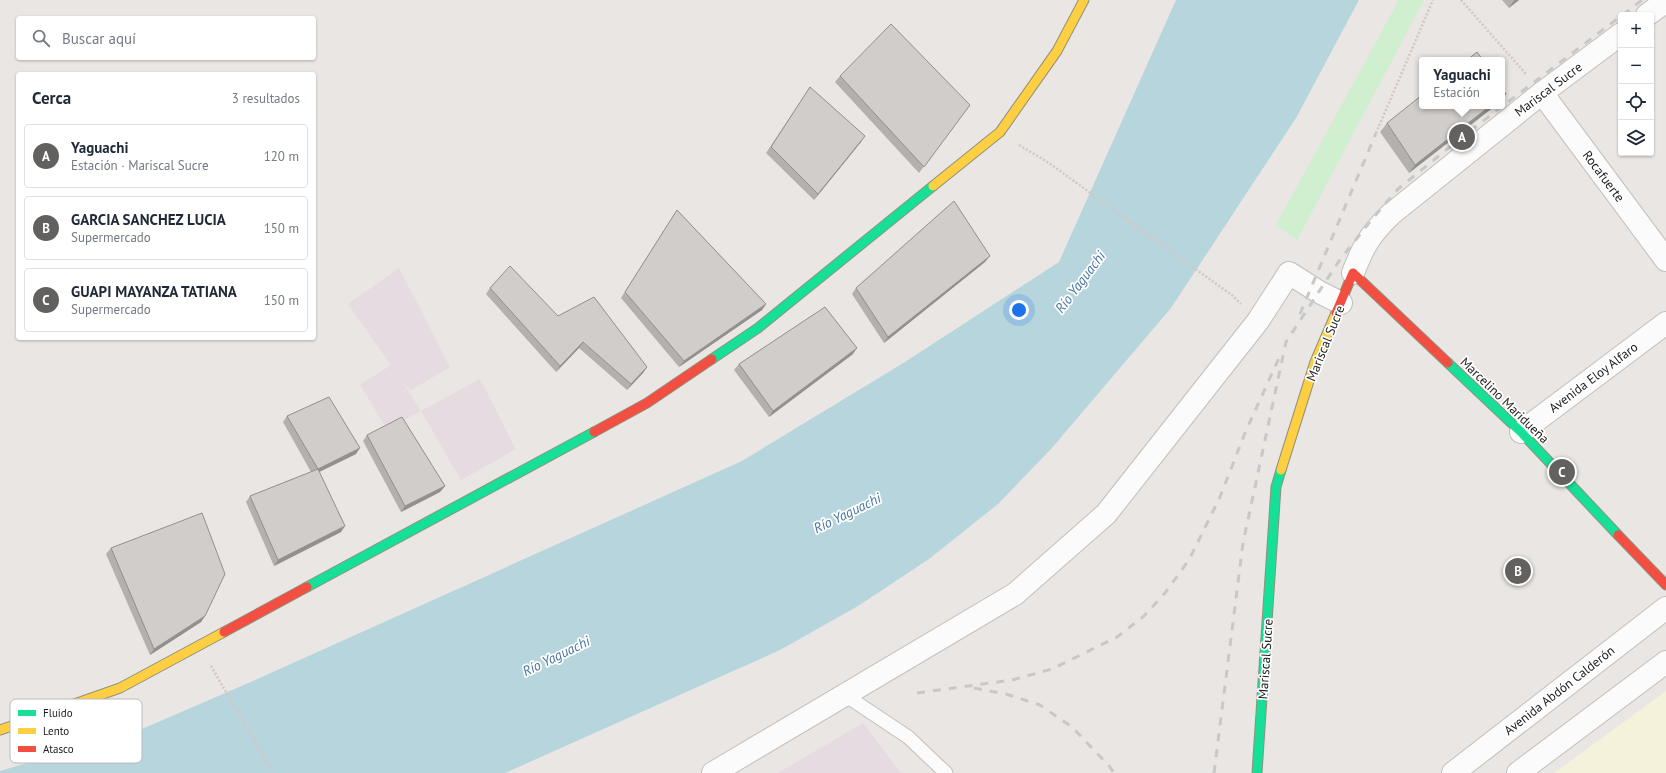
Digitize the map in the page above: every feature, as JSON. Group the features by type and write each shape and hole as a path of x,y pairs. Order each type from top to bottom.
{"street":[{"path":"89,699 120,688 647,403 758,328 1000,132 1057,51 1084,0"},
{"path":"1651,12 1666,1"},
{"name":"Mariscal Sucre","path":"1257,773 1276,487 1315,362 1363,247 1376,229 1390,215 1542,93 1618,36"},
{"name":"Rocafuerte","path":"1542,93 1666,260"},
{"path":"713,773 1015,594 1106,514 1258,321 1289,273 1340,303"},
{"name":"Marcelino Maridueña","path":"1353,273 1521,432 1666,585"},
{"name":"Avenida Eloy Alfaro","path":"1521,432 1666,323"},
{"name":"Avenida Abdón Calderón","path":"1453,773 1666,608"},
{"path":"1518,773 1666,662"},
{"path":"0,730 10,726"}],"lane":[{"path":"845,695 908,737 946,773"}],"path":[{"path":"1376,133 1433,0"},
{"path":"1461,0 1542,93"},
{"path":"1000,132 1049,163 1233,296"},
{"path":"219,681 273,773"}],"shaded area":[{"path":"399,268 450,367 410,391 400,378 421,411 387,429 360,385 391,365 348,304"},
{"path":"480,379 516,449 461,480 421,411"},
{"path":"1666,691 1666,773 1554,773"},
{"path":"863,723 901,773 778,773"}],"green space":[{"path":"1399,0 1424,0 1297,240 1276,225"}],"water":[{"name":"Río Yaguachi","path":"1176,0 1359,0 1296,118 1171,308 1051,449 998,504 929,559 858,606 780,650 505,773 0,773 0,771 27,763 142,763 142,729 253,681 742,461 905,362 1059,262"}],"building":[{"path":"891,24 970,105 924,167 840,76"},
{"path":"1477,52 1481,57 1471,57"},
{"path":"810,87 865,136 818,194 771,147"},
{"path":"1419,97 1419,109 1486,109 1415,165 1387,123"},
{"path":"954,201 990,256 888,337 856,288"},
{"path":"677,210 766,304 684,361 625,292"},
{"path":"510,266 558,316 594,297 647,367 631,384 583,342 560,366 490,288"},
{"path":"825,307 857,348 773,411 739,364"},
{"path":"329,397 360,448 318,469 287,416"},
{"path":"402,417 445,486 405,506 367,435"},
{"path":"318,469 345,526 278,560 250,496"},
{"path":"202,513 225,574 205,616 154,649 111,548"}],"railway":[{"path":"1627,12 1642,0"},
{"path":"1505,104 1618,18"},
{"path":"1214,773 1243,543 1286,342 1339,261 1398,189 1499,109"},
{"path":"1300,314 1376,133"},
{"path":"917,693 1012,680 1052,669 1117,637 1144,616 1165,593 1189,560 1220,497 1245,433 1279,358"},
{"path":"974,688 1006,694 1040,705 1072,727 1114,773"}],"traffic: fast":[{"path":"712,359 758,328 933,186"},
{"path":"1448,363 1521,432 1618,535"},
{"path":"307,587 594,432"},
{"path":"1257,773 1276,487 1281,470"}],"traffic: slow":[{"path":"933,186 1000,132 1057,51 1084,0"},
{"path":"1281,470 1315,362 1336,313"},
{"path":"89,699 120,688 224,632"},
{"path":"0,730 10,726"}],"traffic: jam":[{"path":"1336,313 1353,273 1448,363"},
{"path":"594,432 647,403 712,359"},
{"path":"1618,535 1666,585"},
{"path":"224,632 307,587"}],"place":[{"name":"Yaguachi","path":"1462,137"},
{"name":"GUAPI MAYANZA TATIANA","path":"1562,472"},
{"name":"GARCIA SANCHEZ LUCIA","path":"1518,571"}]}
